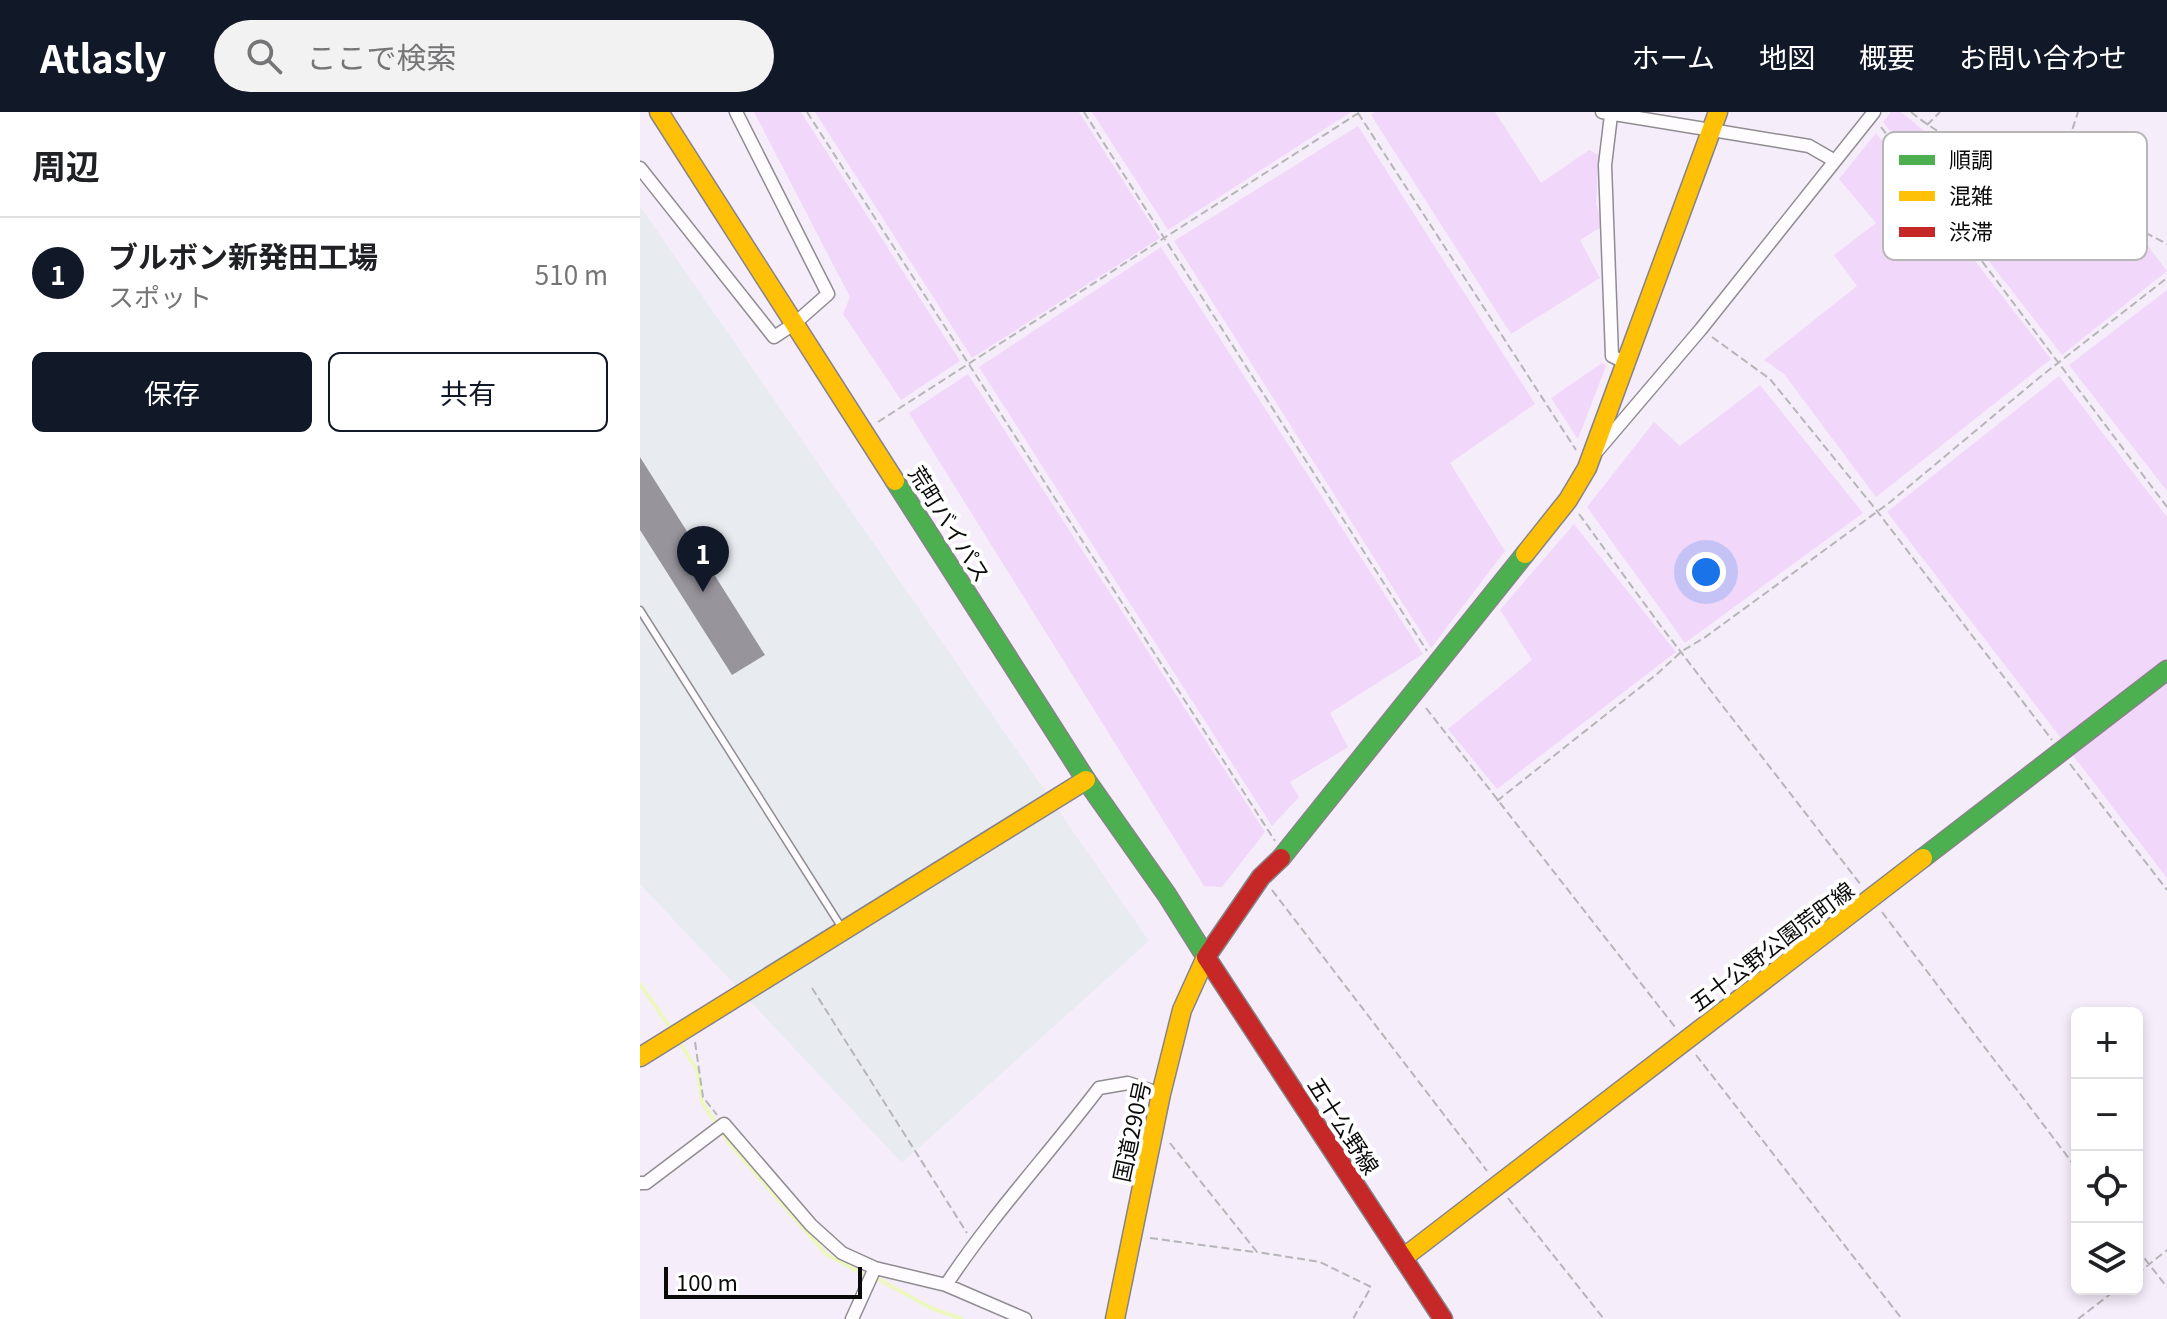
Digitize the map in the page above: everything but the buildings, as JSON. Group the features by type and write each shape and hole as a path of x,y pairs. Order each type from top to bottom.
{"main road":[{"name":"荒町バイパス","path":"659,112 1086,780 1167,895 1206,957"},
{"name":"国道290号","path":"1115,1319 1161,1094 1182,1010 1206,957 1261,877 1285,855 1568,500 1589,464 1718,112"},
{"name":"五十公野公園荒町線","path":"1403,1258 2167,670"},
{"path":"640,1057 1086,780"},
{"name":"五十公野線","path":"1206,957 1443,1319"}],"street":[{"path":"640,168 774,337 828,294 736,112"},
{"path":"1626,363 1612,356 1606,113 1809,146 1835,161"},
{"path":"1589,464 1873,115"},
{"path":"946,1285 1099,1088 1128,1083 1161,1094"},
{"path":"640,1183 646,1183 724,1124 811,1225 842,1253 875,1268 946,1285 1025,1319"},
{"path":"852,1319 875,1268"}],"lane":[{"path":"640,610 844,930"}],"path":[{"path":"807,112 1285,855"},
{"path":"1084,112 1436,665"},
{"path":"863,431 1358,112 1589,464"},
{"path":"1911,112 1939,132"},
{"path":"1927,125 1940,112"},
{"path":"2072,132 2078,112"},
{"path":"1873,115 1885,132"},
{"path":"2147,234 2167,244"},
{"path":"1981,260 2167,507"},
{"path":"1497,801 1682,651 1877,511 2167,278"},
{"path":"1701,329 1770,379 1877,511 2167,890"},
{"path":"1568,500 2071,1161"},
{"path":"1414,692 1902,1319"},
{"path":"1261,877 1292,913 1604,1319"},
{"path":"812,988 975,1244"},
{"path":"685,1029 696,1043 703,1097 724,1124"},
{"path":"1156,1127 1257,1252"},
{"path":"1133,1236 1320,1262 1371,1287 1353,1319"},
{"path":"2143,1270 2167,1250"},
{"path":"2143,1257 2167,1287"},
{"path":"2078,1319 2109,1295"}],"shaded area":[{"path":"754,112 801,112 960,361 901,400 843,314 850,297"},
{"path":"815,112 1079,112 1160,238 972,358"},
{"path":"1092,112 1351,112 1168,230"},
{"path":"1375,112 1495,112 1541,183 1589,150 1599,155 1596,203 1603,226 1580,240 1600,278 1511,334 1371,115"},
{"path":"1891,112 1901,112 1927,132 1891,132 1883,122"},
{"path":"1358,126 1535,404 1450,463 1505,551 1431,648 1174,241"},
{"path":"1876,133 1883,142 1883,260 1974,260 2051,359 1876,497 1784,374 1764,360 1857,286 1834,255 1876,223 1839,179"},
{"path":"640,206 1149,941 902,1163 640,884"},
{"path":"2148,246 2167,271 2062,355 1988,260 2147,260"},
{"path":"1161,247 1423,654 1330,713 1348,747 1290,782 1299,797 1272,826 979,367"},
{"path":"2167,290 2167,491 2069,365"},
{"path":"1602,363 1606,366 1578,439 1551,398"},
{"path":"968,374 1265,832 1222,887 1204,886 909,413"},
{"path":"2059,376 2167,517 2167,663 2064,742 1887,512"},
{"path":"1760,385 1863,513 1685,643 1587,507 1654,422 1680,446"},
{"path":"1574,524 1676,652 1497,789 1448,729 1532,660 1500,610"},
{"path":"2167,679 2167,878 2072,754"}],"waterway":[{"path":"640,984 673,1032"},
{"path":"678,1040 697,1070 702,1102 728,1142 826,1254 865,1275"},
{"path":"880,1280 931,1308 962,1319"}],"traffic: fast":[{"path":"895,481 1086,780 1167,895 1206,957"},
{"path":"1281,858 1525,554"},
{"path":"1923,858 2167,670"}],"traffic: slow":[{"path":"659,112 895,481"},
{"path":"1525,554 1568,500 1587,468 1718,112"},
{"path":"640,1057 1086,780"},
{"path":"1403,1258 1923,858"},
{"path":"1115,1319 1161,1094 1182,1010 1206,957"}],"traffic: jam":[{"path":"1281,858 1261,877 1206,957 1443,1319"}],"place":[{"name":"ブルボン新発田工場","path":"703,592"}]}
